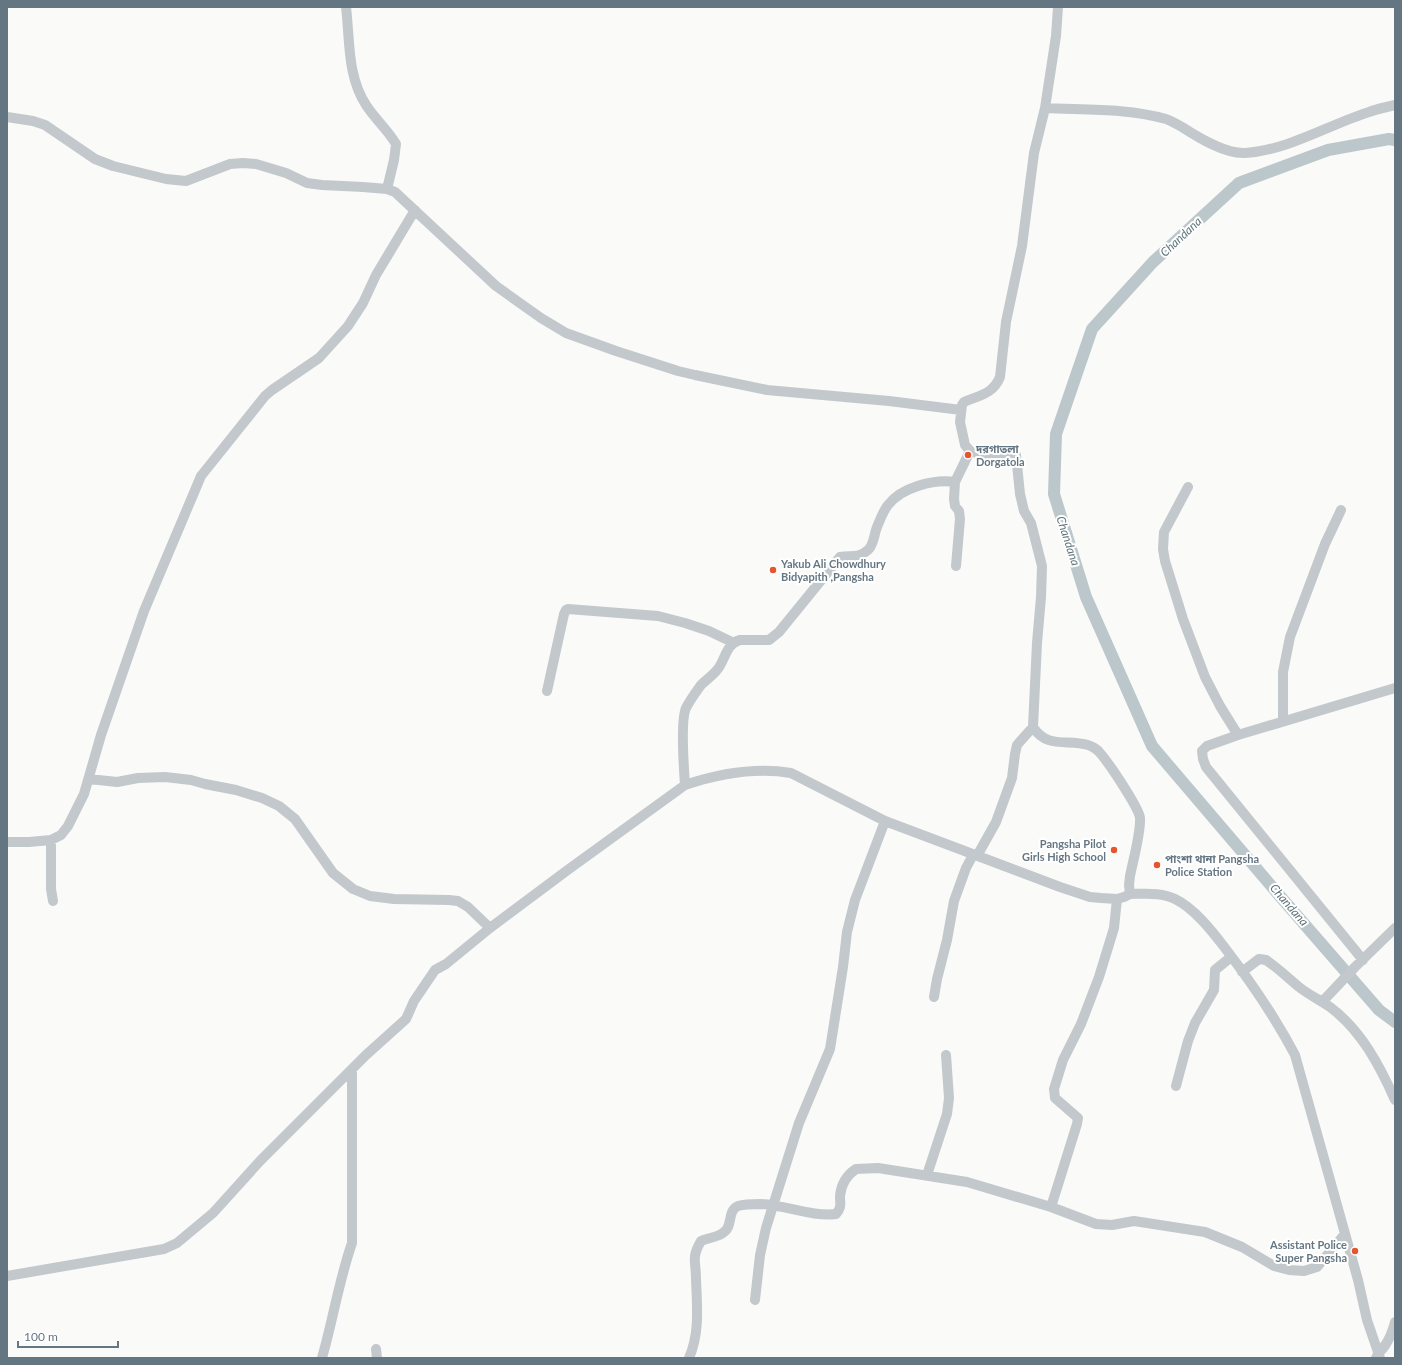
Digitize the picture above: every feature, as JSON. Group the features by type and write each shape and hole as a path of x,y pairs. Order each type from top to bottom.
{"street":[{"path":"346,7 350,58 361,95 396,144 387,189"},
{"path":"1058,7 1056,36 1045,108 1034,153 1022,246 1006,322 1000,377 997,385 992,390 962,404 960,422 965,445 970,451 980,454 1016,455 1020,494 1024,511 1031,523 1042,566 1033,727 1036,732 1045,739 1088,745 1100,752 1135,805 1140,818 1140,823 1129,880 1130,894"},
{"path":"1045,108 1145,114 1172,121 1182,128 1226,151 1244,153 1265,150 1285,144 1315,134 1369,112 1395,105"},
{"path":"7,117 33,121 45,125 94,159 113,166 166,179 186,181 230,164 243,163 256,164 286,173 307,183 322,186 387,189 395,192 496,286 534,313 566,333 695,375 767,390 889,401 961,410"},
{"path":"7,842 51,840 60,835 68,826 84,794 101,735 144,611 201,476 266,396 272,390 319,358 348,326 363,303 376,275 415,210"},
{"path":"956,566 960,519 959,511 955,506 954,499 955,482 970,451"},
{"path":"685,785 685,710 702,685 718,670 723,658 734,643 740,640 771,640 784,627 840,557 859,556 870,548 887,506 894,498 905,492 933,482 955,482"},
{"path":"1188,487 1164,532 1163,549 1165,561 1183,619 1205,677 1220,706 1238,735"},
{"path":"1283,721 1284,672 1290,637 1325,544 1341,510"},
{"path":"547,691 564,614 568,609 658,616 709,631 734,643"},
{"path":"1359,963 1206,767 1202,751 1207,746 1238,735 1395,688"},
{"path":"934,997 936,978 947,940 954,901 966,868 996,822 1012,778 1017,745 1033,727"},
{"path":"7,1276 164,1249 176,1243 213,1213 260,1161 366,1055 406,1019 414,1001 435,970 446,964 490,928 685,785 704,779 752,771 780,771 790,773 885,821 975,856 1090,897 1117,899 1124,898 1130,894 1169,896 1182,903 1200,919 1270,1009 1295,1055 1378,1356"},
{"path":"89,779 117,782 138,778 165,777 191,780 236,790 262,798 279,806 295,819 333,873 353,889 370,896 394,899 458,901 468,907 490,928"},
{"path":"755,1300 760,1255 766,1228 799,1123 830,1049 847,932 855,900 885,821"},
{"path":"51,840 51,889 53,901"},
{"path":"1051,1208 1078,1118 1056,1098 1054,1089 1063,1060 1081,1024 1099,977 1114,928 1117,899"},
{"path":"1322,1002 1395,928"},
{"path":"1176,1086 1190,1035 1200,1013 1214,990 1215,970 1231,957"},
{"path":"1242,972 1259,959 1266,960 1298,987 1322,1002 1345,1020 1370,1051 1395,1100"},
{"path":"927,1175 947,1114 949,1098 946,1055"},
{"path":"322,1358 330,1331 344,1267 352,1242 352,1070"},
{"path":"689,1358 694,1346 698,1314 694,1260 695,1252 701,1241 724,1232 728,1228 732,1210 738,1206 752,1204 774,1205 827,1215 836,1214 842,1203 840,1195 846,1178 856,1169 878,1168 967,1182 1051,1208 1096,1224 1112,1225 1134,1220 1204,1232 1242,1247 1274,1266 1304,1271 1317,1267 1345,1234"},
{"path":"1378,1356 1384,1347 1395,1322"}],"waterway":[{"name":"Chandana","path":"1395,140 1389,139 1328,150 1239,183 1153,262 1092,329 1056,434 1054,494 1086,597 1152,746 1379,1010 1395,1022"}],"place":[{"name":"দরগাতলা Dorgatola","path":"968,455"},
{"name":"Yakub Ali Chowdhury Bidyapith ,Pangsha","path":"773,570"},
{"name":"Pangsha Pilot Girls High School","path":"1114,850"},
{"name":"পাংশা থানা Pangsha Police Station","path":"1157,865"},
{"name":"Assistant Police Super Pangsha","path":"1355,1251"}]}
